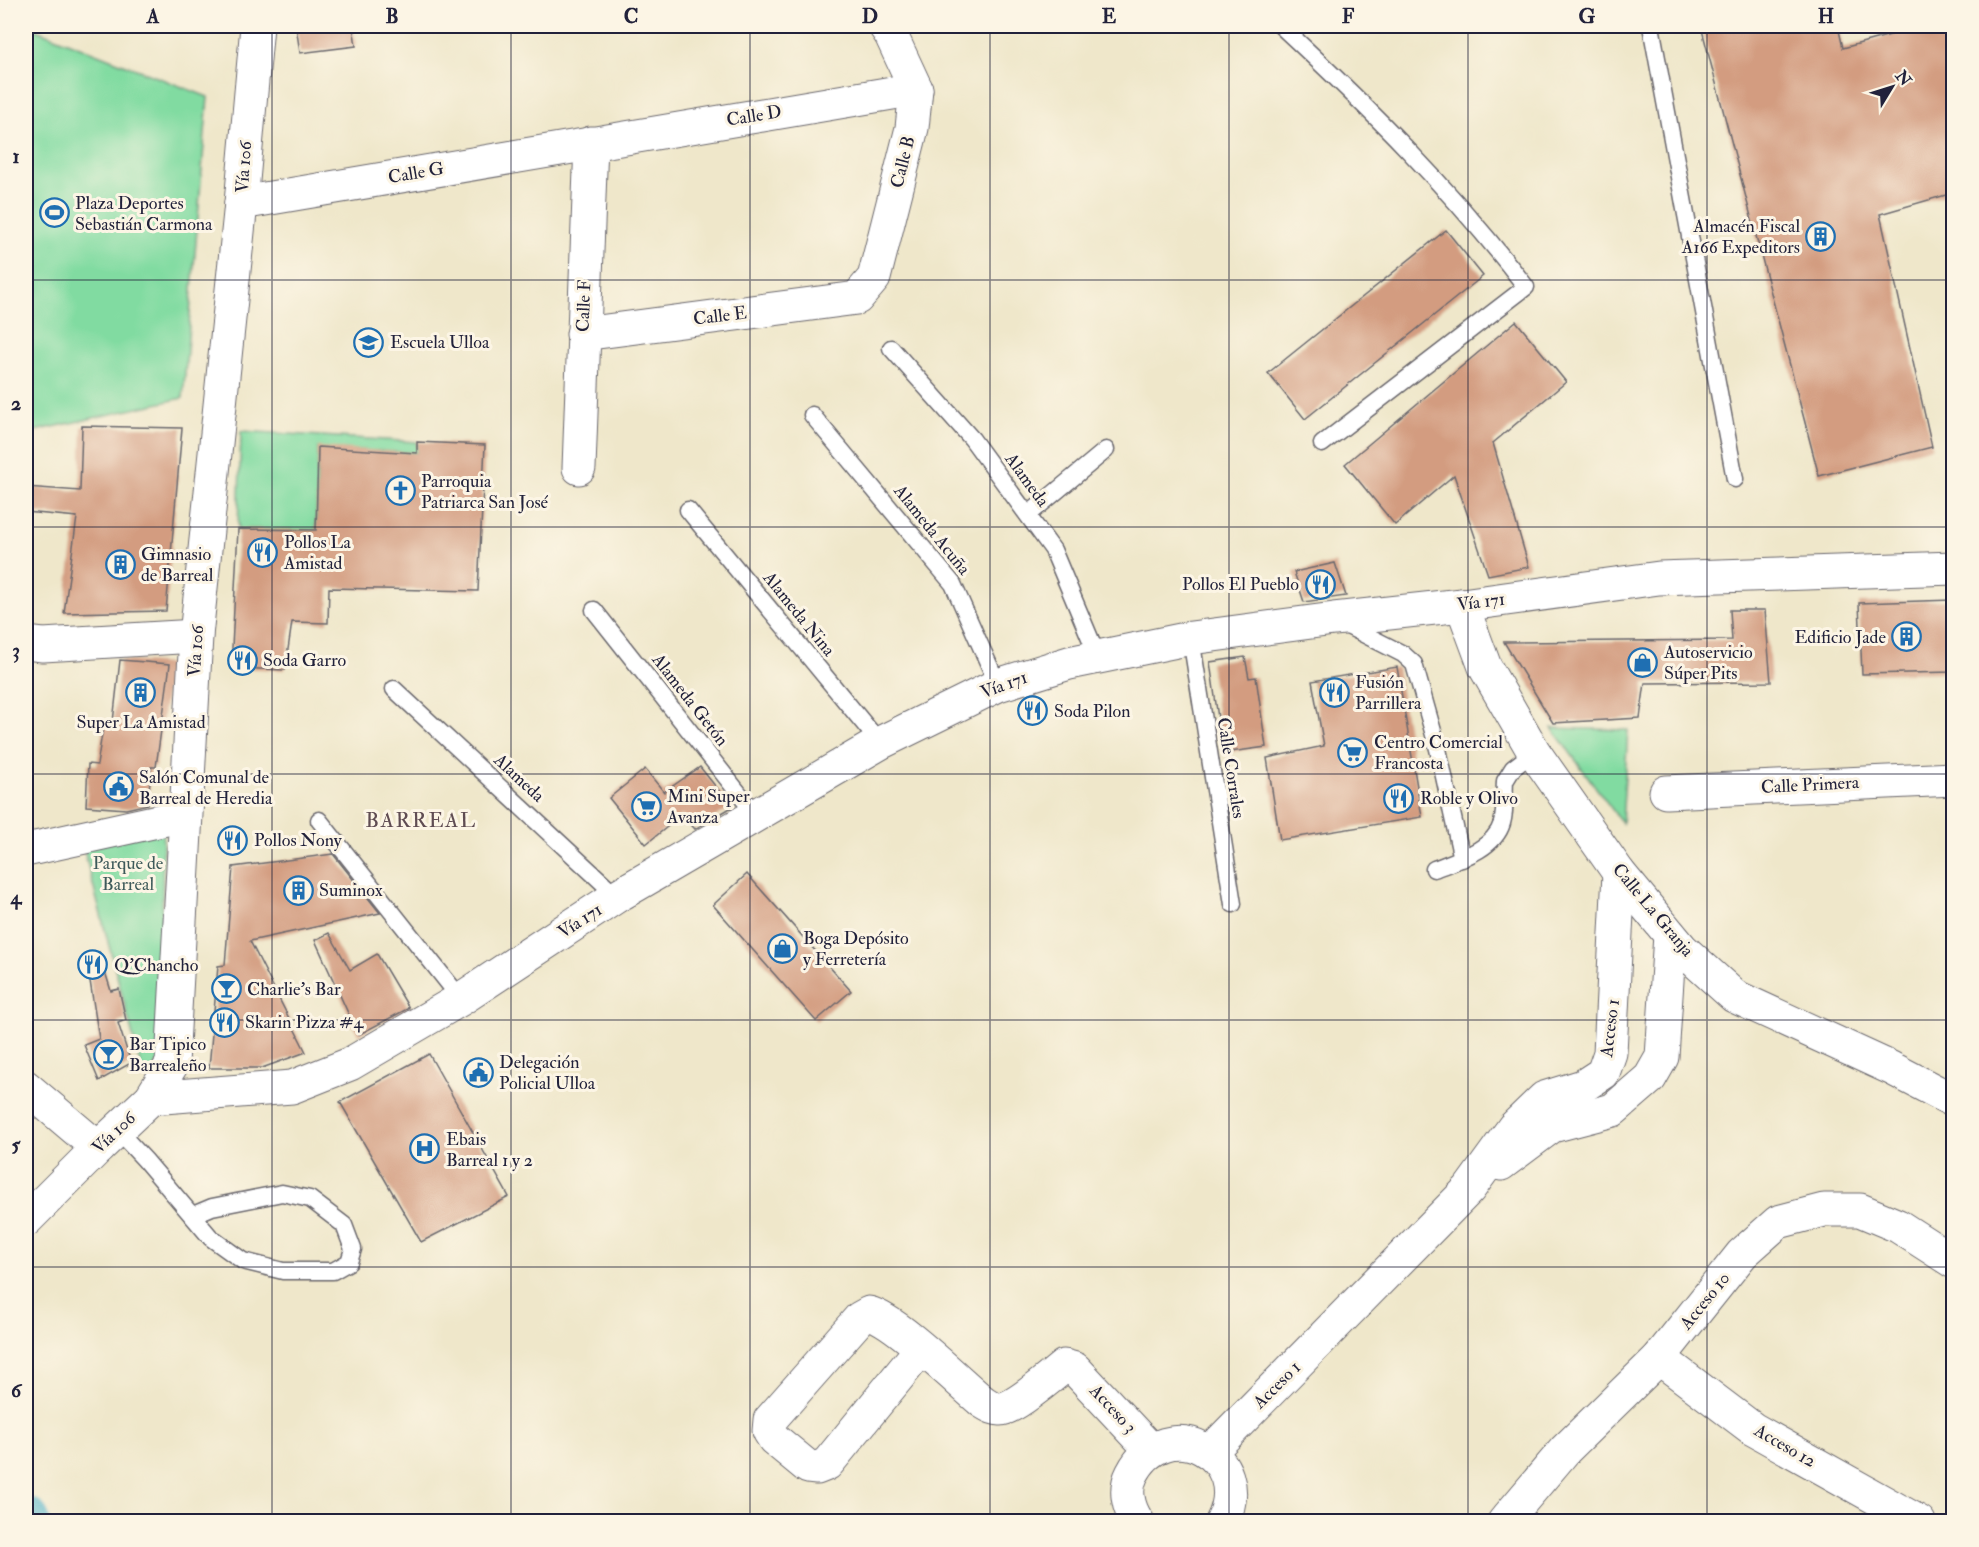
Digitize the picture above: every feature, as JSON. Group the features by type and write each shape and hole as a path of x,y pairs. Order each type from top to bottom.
{"street":[{"name":"Vía 106","path":"26,1220 151,1098 171,1064 196,636 242,203 256,26"},
{"path":"885,26 916,89"},
{"name":"Calle D","path":"591,143 916,89"},
{"name":"Calle B","path":"857,298 874,278 912,128 916,89"},
{"name":"Calle G","path":"242,203 591,143"},
{"name":"Calle F","path":"579,468 591,143"},
{"name":"Calle E","path":"583,334 857,298"},
{"name":"Vía 171","path":"151,1098 292,1087 350,1064 461,999 617,896 880,743 998,685 1069,663 1191,638 1659,578 1953,568"},
{"name":"Calle La Granja","path":"1462,605 1485,667 1534,752 1619,873 1682,949 1734,996 1891,1068 1953,1101"},
{"path":"26,643 43,645 196,636"},
{"name":"Calle Primera","path":"1666,792 1953,779"},
{"path":"26,850 186,814"},
{"name":"Acceso 1","path":"1469,1189 1514,1127 1544,1098 1583,1086 1603,1073 1611,1042 1619,873"},
{"name":"Acceso 1","path":"1210,1452 1469,1189 1552,1126 1613,1110 1650,1078 1662,1057 1670,935"},
{"path":"26,1087 108,1139"},
{"name":"Acceso 10","path":"1504,1521 1565,1450 1659,1358 1742,1254 1778,1222 1824,1210 1860,1210 1898,1226 1953,1262"},
{"path":"869,1313 880,1316 921,1349 827,1464 817,1468 808,1467 774,1439 769,1431 770,1420 860,1318 869,1313"},
{"name":"Acceso 3","path":"921,1349 993,1408 1005,1408 1035,1389 1064,1366 1075,1369 1151,1450"},
{"name":"Acceso 12","path":"1659,1358 1753,1429 1919,1521"},
{"path":"1138,1521 1132,1513 1128,1495 1130,1478 1138,1462 1151,1450 1165,1443 1181,1442 1196,1445 1210,1452 1221,1464 1228,1479 1231,1495 1222,1521"}],"lane":[{"path":"1281,26 1363,103 1453,198 1526,287 1322,444"},
{"path":"1651,26 1735,479"},
{"name":"Alameda","path":"891,348 972,439 1053,550 1098,657"},
{"name":"Alameda Acuña","path":"812,415 953,584 998,685"},
{"path":"1028,515 1106,450"},
{"name":"Alameda Nina","path":"688,510 880,743"},
{"name":"Alameda Getón","path":"594,610 756,814"},
{"path":"1334,619 1403,654 1414,664 1438,749 1462,859"},
{"name":"Calle Corrales","path":"1191,638 1233,904"},
{"name":"Alameda","path":"394,689 617,896"},
{"path":"1434,870 1462,859 1477,850 1498,831 1502,823 1505,781 1513,768 1534,752"},
{"path":"319,820 461,999"},
{"path":"108,1139 193,1215 211,1238 243,1261 283,1271 333,1271 349,1262 353,1249 344,1225 310,1199 282,1193 212,1207 193,1215"}],"green space":[{"path":"26,26 208,97 183,398 26,433"},
{"path":"241,431 417,442 417,453 318,448 316,530 238,529"},
{"path":"1552,728 1628,730 1622,823"},
{"name":"Parque de Barreal","path":"163,830 161,1060 144,1078 83,847"}],"building":[{"path":"296,26 353,26 356,46 300,53"},
{"name":"Almacén Fiscal A166 Expeditors","path":"1701,26 1838,26 1843,48 1923,26 1953,26 1953,193 1880,214 1932,447 1819,476"},
{"path":"1446,230 1483,276 1305,419 1268,373"},
{"path":"1516,321 1566,382 1493,443 1529,567 1488,575 1454,475 1395,525 1345,464"},
{"name":"Gimnasio de Barreal","path":"82,426 182,428 166,611 64,613 77,517 26,512 26,487 80,491"},
{"name":"Parroquia Patriarca San José","path":"417,442 485,445 478,591 329,588 328,623 292,622 285,670 231,668 238,529 316,530 318,447 417,453"},
{"name":"Pollos El Pueblo","path":"1335,563 1346,596 1304,602 1294,572"},
{"name":"Edificio Jade","path":"1953,600 1953,672 1862,674 1859,603"},
{"name":"Autoservicio Súper Pits","path":"1730,610 1765,610 1771,682 1645,683 1640,718 1553,723 1504,642 1732,640"},
{"path":"1245,657 1249,678 1256,677 1266,747 1223,753 1210,662"},
{"path":"120,660 170,664 156,767 151,767 148,804 126,809 86,806 88,764 97,765 104,721 113,722"},
{"name":"Centro Comercial Francosta","path":"1397,667 1422,817 1280,840 1267,758 1324,746 1312,681"},
{"path":"700,767 732,807 695,829 682,815 646,844 609,798 645,769 664,792"},
{"path":"333,854 380,913 250,941 306,1052 262,1068 209,1068 218,966 225,965 233,867"},
{"name":"Boga Depósito y Ferretería","path":"747,874 851,991 816,1021 713,905"},
{"path":"329,933 350,970 377,954 409,1008 358,1035 315,940"},
{"path":"99,952 111,991 119,989 126,1020 118,1023 131,1063 99,1081 84,1045 99,1039 86,955"},
{"name":"Ebais Barreal 1 y 2","path":"429,1054 509,1197 421,1242 340,1102"}],"place":[{"name":"Plaza Deportes Sebastián Carmona","path":"54,213"},
{"name":"Almacén Fiscal A166 Expeditors","path":"1821,236"},
{"name":"Escuela Ulloa","path":"369,342"},
{"name":"Parroquia Patriarca San José","path":"400,491"},
{"name":"Pollos La Amistad","path":"263,552"},
{"name":"Gimnasio de Barreal","path":"120,564"},
{"name":"Pollos El Pueblo","path":"1320,584"},
{"name":"Edificio Jade","path":"1907,637"},
{"name":"Soda Garro","path":"242,660"},
{"name":"Autoservicio Súper Pits","path":"1643,662"},
{"name":"Fusión Parrillera","path":"1334,692"},
{"name":"Super La Amistad","path":"141,693"},
{"name":"Soda Pilon","path":"1033,711"},
{"name":"Centro Comercial Francosta","path":"1353,752"},
{"name":"Salón Comunal de Barreal de Heredia","path":"118,787"},
{"name":"Roble y Olivo","path":"1399,798"},
{"name":"Mini Super Avanza","path":"646,806"},
{"name":"Pollos Nony","path":"233,840"},
{"name":"Suminox","path":"298,890"},
{"name":"Boga Depósito y Ferretería","path":"782,948"},
{"name":"Q'Chancho","path":"93,965"},
{"name":"Charlie's Bar","path":"226,989"},
{"name":"Skarin Pizza #4","path":"224,1022"},
{"name":"Bar Tipico Barrealeño","path":"108,1054"},
{"name":"Delegación Policial Ulloa","path":"478,1072"},
{"name":"Ebais Barreal 1 y 2","path":"425,1149"}],"district":[{"name":"BARREAL","path":"421,820"}]}
